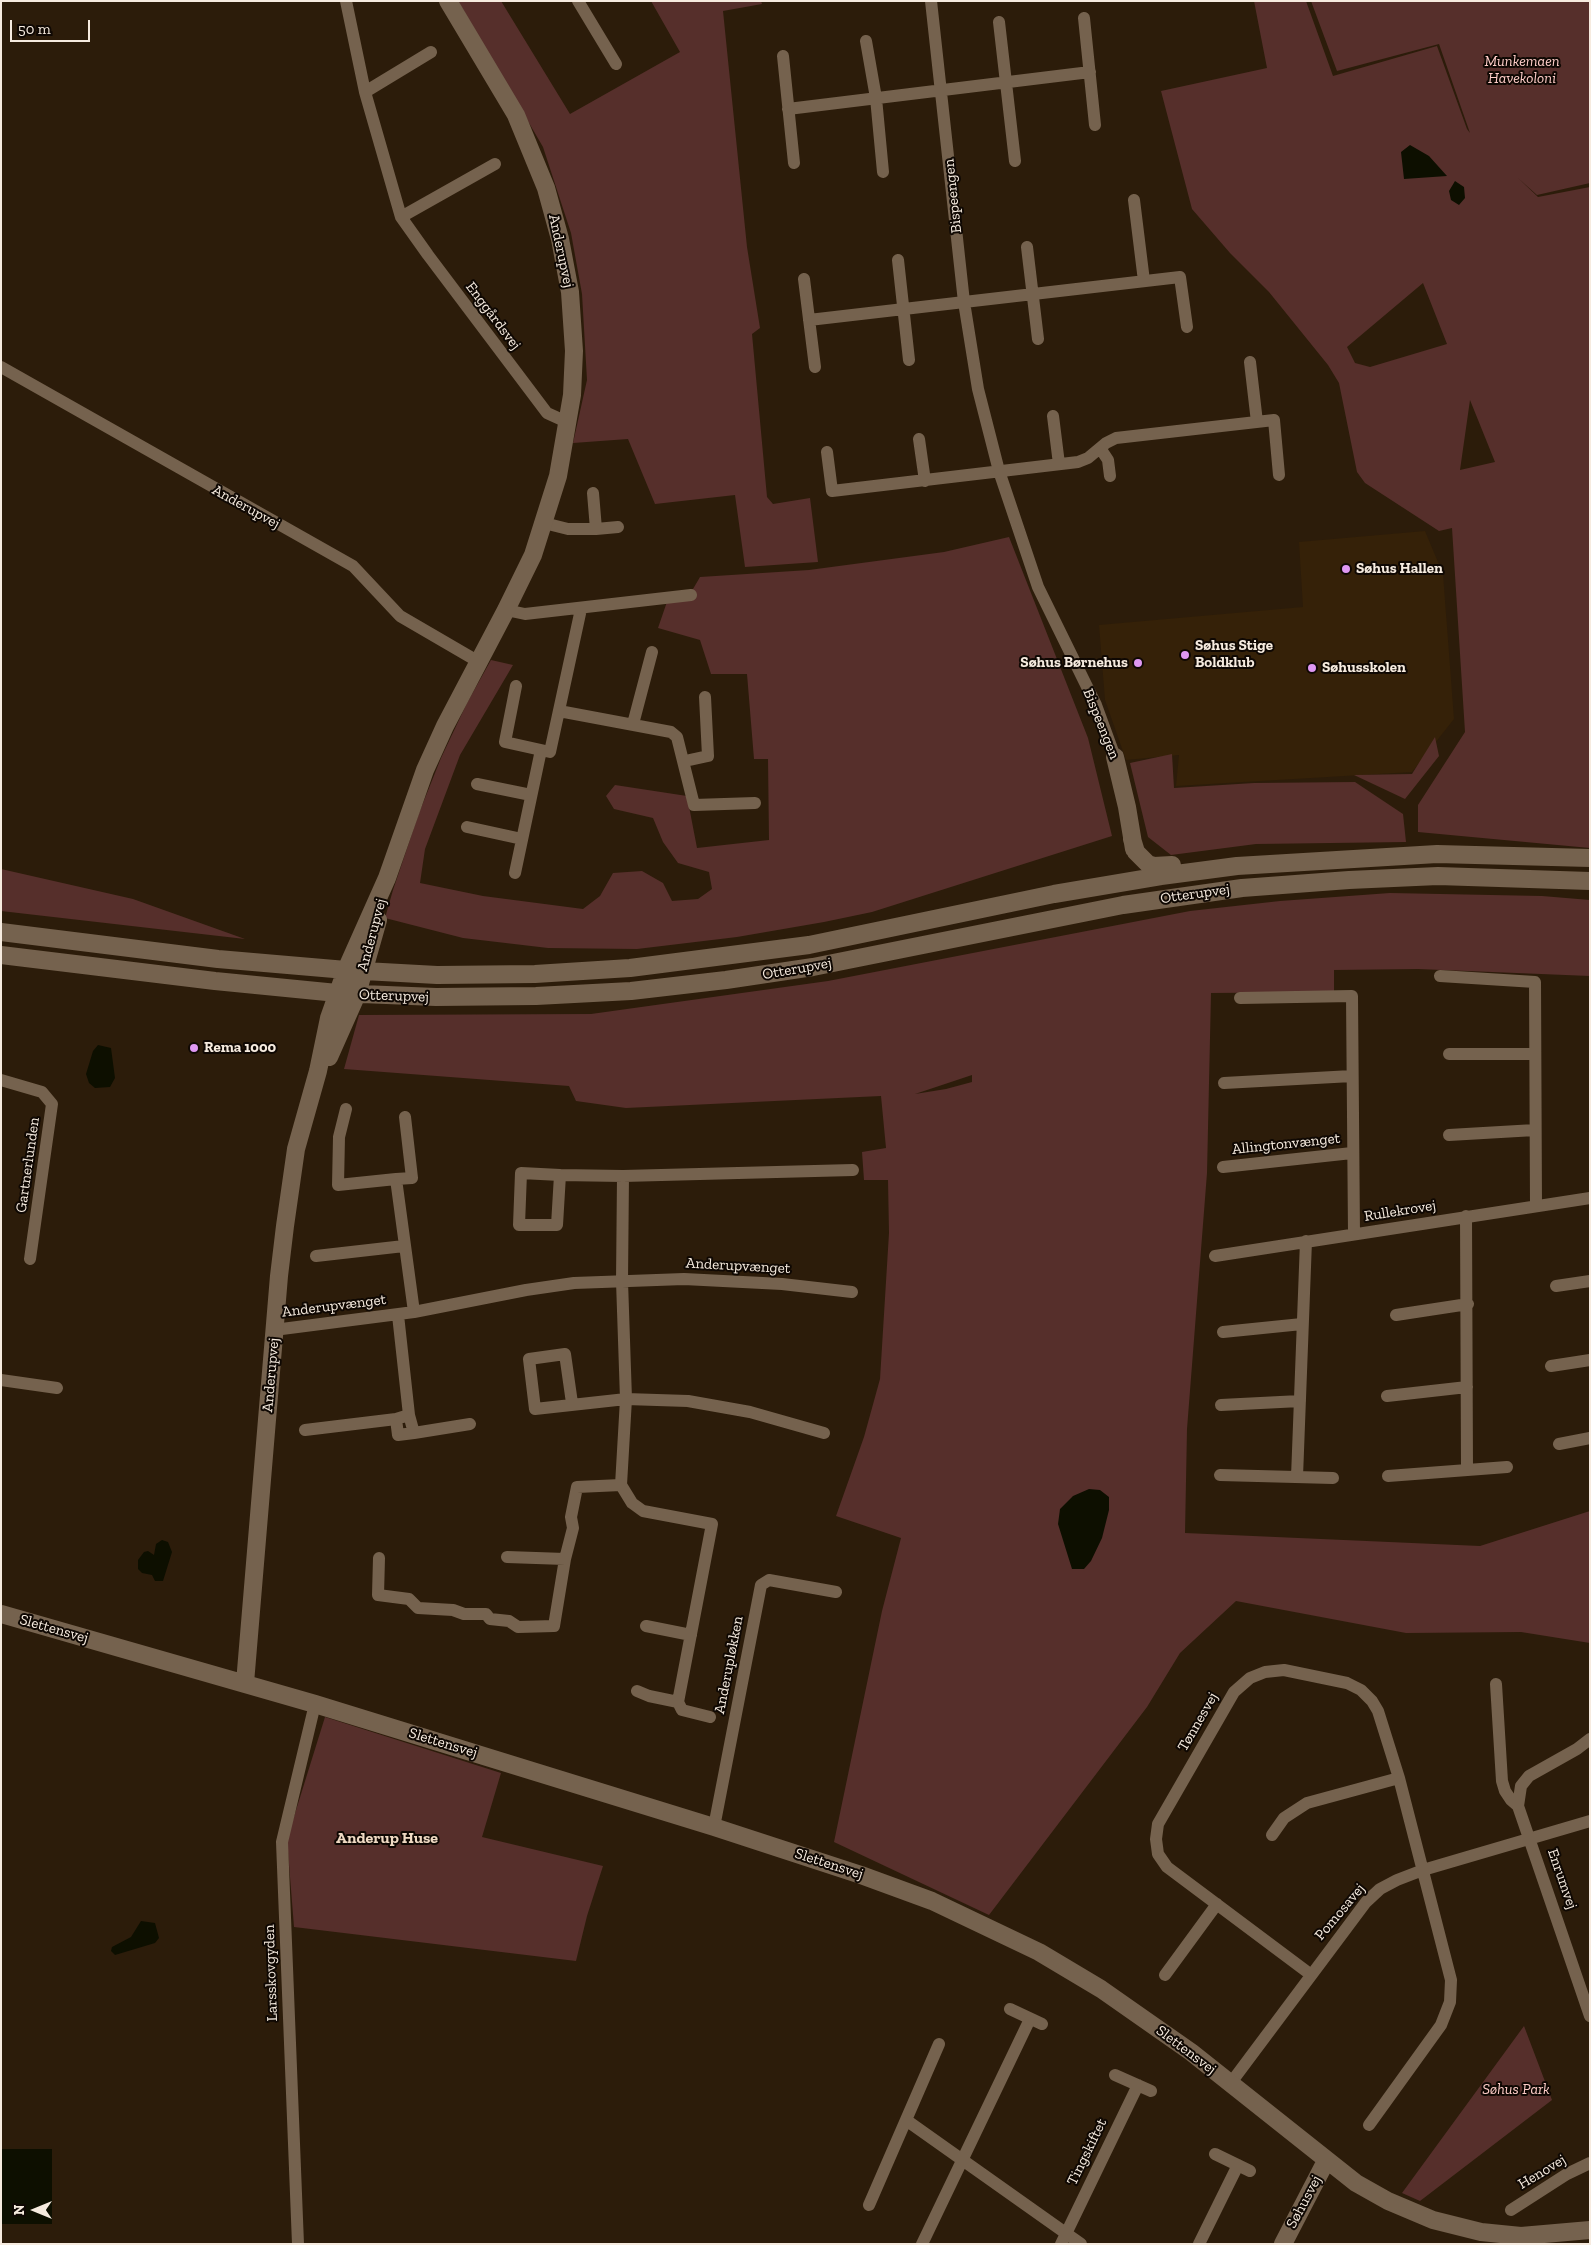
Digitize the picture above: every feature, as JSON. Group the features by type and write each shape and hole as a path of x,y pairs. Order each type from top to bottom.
{"street":[{"name":"Enggårdsvej","path":"346,1 365,92 401,217 546,413 569,423"},
{"name":"Anderupvej","path":"245,1683 274,1330 291,1181 303,1121 318,1071 326,1062 351,982 377,925 387,878 425,770 445,726 533,554 558,476 569,423 574,350 570,292 560,239 546,188 516,115 448,1"},
{"path":"578,1 616,64"},
{"name":"Bispeengen","path":"931,1 964,302 978,389 999,472 1038,587 1096,705 1115,757 1127,807 1142,902"},
{"path":"1084,18 1095,125"},
{"path":"999,22 1015,160"},
{"path":"866,41 876,98 883,172"},
{"path":"365,92 431,52"},
{"path":"782,56 794,163"},
{"path":"788,109 1090,72"},
{"path":"401,217 495,164"},
{"path":"1134,200 1144,281"},
{"path":"1027,247 1038,340"},
{"path":"898,260 910,360"},
{"path":"809,320 1180,277 1187,327"},
{"path":"804,279 815,367"},
{"path":"1250,362 1257,422"},
{"name":"Anderupvej","path":"1,367 353,566 400,616 479,662"},
{"path":"1053,416 1058,464"},
{"path":"827,452 832,491 999,472 1083,460 1116,438 1274,420 1279,475"},
{"path":"919,439 925,481"},
{"path":"1100,448 1108,460 1110,476"},
{"path":"593,493 596,529"},
{"path":"544,523 568,529 618,527"},
{"path":"506,610 525,614 691,595"},
{"path":"516,686 504,742 550,752 581,608"},
{"path":"633,724 652,652"},
{"path":"685,761 708,756 705,697"},
{"path":"559,711 671,732 677,737 685,761 694,805 755,803"},
{"path":"515,872 541,750"},
{"path":"477,784 531,795"},
{"path":"467,827 522,839"},
{"path":"1132,840 1136,852 1141,859 1154,866 1246,856 1311,861"},
{"name":"Otterupvej","path":"351,982 437,975 506,974 630,968 809,946 1054,894 1139,879 1237,866 1438,854 1590,858"},
{"name":"Otterupvej","path":"1,932 218,959 436,997 536,996 631,991 726,980 813,967 1057,917 1142,902 1242,888 1438,876 1590,881"},
{"path":"1,954 162,974 224,972 351,982"},
{"path":"1440,976 1536,982 1536,1205"},
{"name":"Allingtonvænget","path":"1240,998 1352,996 1354,1234"},
{"path":"1449,1054 1536,1054"},
{"path":"1224,1083 1352,1076"},
{"name":"Gartnerlunden","path":"1,1080 42,1092 52,1104 30,1259"},
{"path":"346,1109 339,1137 338,1185 412,1178 405,1117"},
{"path":"1449,1135 1536,1130"},
{"name":"Allingtonvænget","path":"1223,1167 1352,1153"},
{"path":"560,1175 557,1224 519,1225 521,1173 623,1176 853,1170"},
{"path":"623,1176 622,1282 626,1399 621,1485 632,1503 643,1511 712,1524 678,1702 682,1710 710,1717"},
{"path":"396,1179 414,1312"},
{"name":"Rullekrovej","path":"1215,1256 1590,1198"},
{"path":"1466,1216 1468,1304 1467,1470"},
{"path":"1297,1477 1306,1241"},
{"path":"316,1256 404,1246"},
{"name":"Anderupvænget","path":"274,1330 414,1312 526,1290 574,1283 684,1279 782,1284 852,1292"},
{"path":"1556,1286 1590,1281"},
{"path":"1396,1315 1468,1304"},
{"name":"Anderupvænget","path":"398,1314 409,1415 414,1433"},
{"path":"1223,1332 1302,1324"},
{"path":"572,1403 565,1354 529,1359 535,1408 626,1399 688,1401 750,1412 824,1433"},
{"path":"1552,1366 1590,1360"},
{"path":"1,1380 57,1388"},
{"path":"1387,1396 1467,1387"},
{"path":"1221,1405 1300,1401"},
{"path":"305,1430 396,1419 409,1415"},
{"path":"396,1419 398,1435 470,1424"},
{"path":"1559,1444 1590,1438"},
{"path":"1388,1476 1507,1467"},
{"path":"1220,1475 1333,1478"},
{"path":"379,1558 378,1595 409,1599 418,1608 453,1610 464,1614 486,1614 490,1619 509,1621 518,1627 554,1626 565,1559 573,1528 570,1518 577,1487 621,1485"},
{"path":"507,1557 565,1559"},
{"name":"Anderupløkken","path":"714,1827 761,1585 769,1580 836,1592"},
{"name":"Slettensvej","path":"1,1614 315,1704 714,1827 861,1875 923,1898 968,1917 1039,1952 1101,1989 1191,2052 1326,2161 1356,2183 1388,2201 1433,2220 1481,2232 1521,2236 1590,2230"},
{"path":"646,1626 691,1635"},
{"name":"Tønnesvej","path":"1310,1974 1167,1867 1158,1854 1156,1839 1158,1824 1234,1692 1250,1678 1265,1672 1284,1670 1347,1682 1361,1690 1378,1711 1399,1778 1451,1980 1450,2002 1441,2025 1369,2125"},
{"path":"1496,1684 1502,1781 1508,1795 1518,1806 1531,1838"},
{"path":"637,1691 649,1696 678,1702"},
{"name":"Larsskovgyden","path":"298,2244 282,1842 315,1704"},
{"path":"1518,1806 1521,1786 1529,1776 1577,1749 1590,1739"},
{"path":"1272,1835 1284,1818 1307,1803 1399,1778"},
{"name":"Pomosavej","path":"1230,2084 1310,1974 1366,1902 1380,1889 1423,1870 1590,1821"},
{"name":"Enrumvej","path":"1531,1838 1590,2016"},
{"path":"1165,1976 1217,1904"},
{"path":"922,2244 962,2159 1036,2022 1010,2009"},
{"path":"869,2205 939,2044"},
{"path":"1115,2075 1151,2090"},
{"name":"Tingskiftet","path":"1064,2239 1138,2085"},
{"path":"906,2120 962,2159 1064,2239 1081,2244"},
{"path":"1199,2244 1244,2168 1215,2154"},
{"name":"Søhusvej","path":"1283,2244 1326,2161"},
{"name":"Henovej","path":"1511,2210 1567,2174 1590,2163"}],"shaded area":[{"path":"1410,145 1429,156 1447,176 1404,179 1401,152"},
{"path":"1455,181 1464,187 1465,198 1459,205 1451,200 1449,191"},
{"name":"Søhusskolen","path":"1425,531 1443,574 1454,719 1412,772 1176,786 1179,755 1126,760 1105,700 1099,625 1303,607 1299,542"},
{"path":"98,1045 111,1048 115,1078 110,1087 95,1088 89,1083 86,1074 93,1051"},
{"path":"1089,1489 1100,1490 1109,1497 1109,1510 1102,1538 1091,1561 1084,1569 1072,1569 1058,1524 1060,1509 1073,1496"},
{"path":"162,1540 168,1542 172,1552 163,1581 155,1581 152,1575 142,1573 138,1569 138,1560 144,1552 148,1551 154,1555 156,1544"},
{"path":"141,1921 155,1923 159,1938 155,1943 115,1955 111,1951 112,1947 131,1937"},
{"path":"1,2149 52,2149 52,2224 1,2224"}],"green space":[{"path":"458,1 501,1 570,114 680,52 651,1 761,1 762,4 723,11 747,247 760,328 752,334 767,497 773,504 810,498 818,562 745,567 735,495 655,504 628,439 573,443 587,380 582,294 571,233 543,147"},
{"name":"Munkemaen Havekoloni","path":"1254,1 1306,1 1333,76 1437,46 1470,133 1439,44 1337,71 1311,1 1590,1 1590,183 1537,195 1518,178 1538,197 1590,187 1590,848 1418,832 1418,805 1465,732 1452,528 1439,531 1365,483 1357,472 1339,383 1328,365 1269,292 1230,253 1192,209 1161,91 1267,68","holes":["1423,283 1447,344 1370,367 1355,363 1347,347","1470,400 1495,462 1460,470"]},
{"path":"1009,537 1088,738 1112,836 872,912 737,937 637,949 548,948 463,938 385,918 419,813 441,758 467,703 491,660 513,665 460,755 425,849 420,883 483,896 583,909 600,896 613,873 642,871 663,883 672,901 698,899 712,889 709,872 678,863 663,842 653,818 614,809 606,796 615,785 687,796 697,848 769,840 768,759 754,759 747,674 711,674 700,640 658,628 670,593 693,589 700,577 809,570 944,552"},
{"path":"1435,737 1439,756 1405,799 1354,775 1412,774"},
{"path":"1172,754 1174,788 1254,783 1355,782 1403,814 1406,842 1256,844 1171,855 1148,837 1130,763"},
{"path":"1,869 133,899 245,939 1,911"},
{"path":"1390,893 1542,896 1590,900 1590,976 1418,969 1334,970 1334,992 1211,993 1207,1173 1187,1429 1185,1533 1480,1546 1590,1511 1590,1643 1521,1632 1406,1633 1236,1601 1180,1653 1147,1707 989,1915 834,1842 882,1611 901,1538 836,1516 864,1437 880,1379 889,1233 888,1180 864,1180 862,1152 886,1148 881,1096 626,1108 576,1101 569,1086 344,1069 359,1015 591,1014 828,981 1190,911 1280,901","holes":["972,1075 972,1082 946,1089 915,1094"]},
{"path":"325,1717 501,1773 482,1837 603,1866 587,1916 576,1961 294,1927 287,1839"},
{"name":"Søhus Park","path":"1524,2026 1552,2100 1420,2201 1402,2193"}],"place":[{"name":"Søhus Hallen","path":"1346,569"},
{"name":"Søhus Stige Boldklub","path":"1185,655"},
{"name":"Søhus Børnehus","path":"1138,663"},
{"name":"Søhusskolen","path":"1312,668"},
{"name":"Rema 1000","path":"194,1048"}],"district":[{"name":"Anderup Huse","path":"387,1838"}]}
